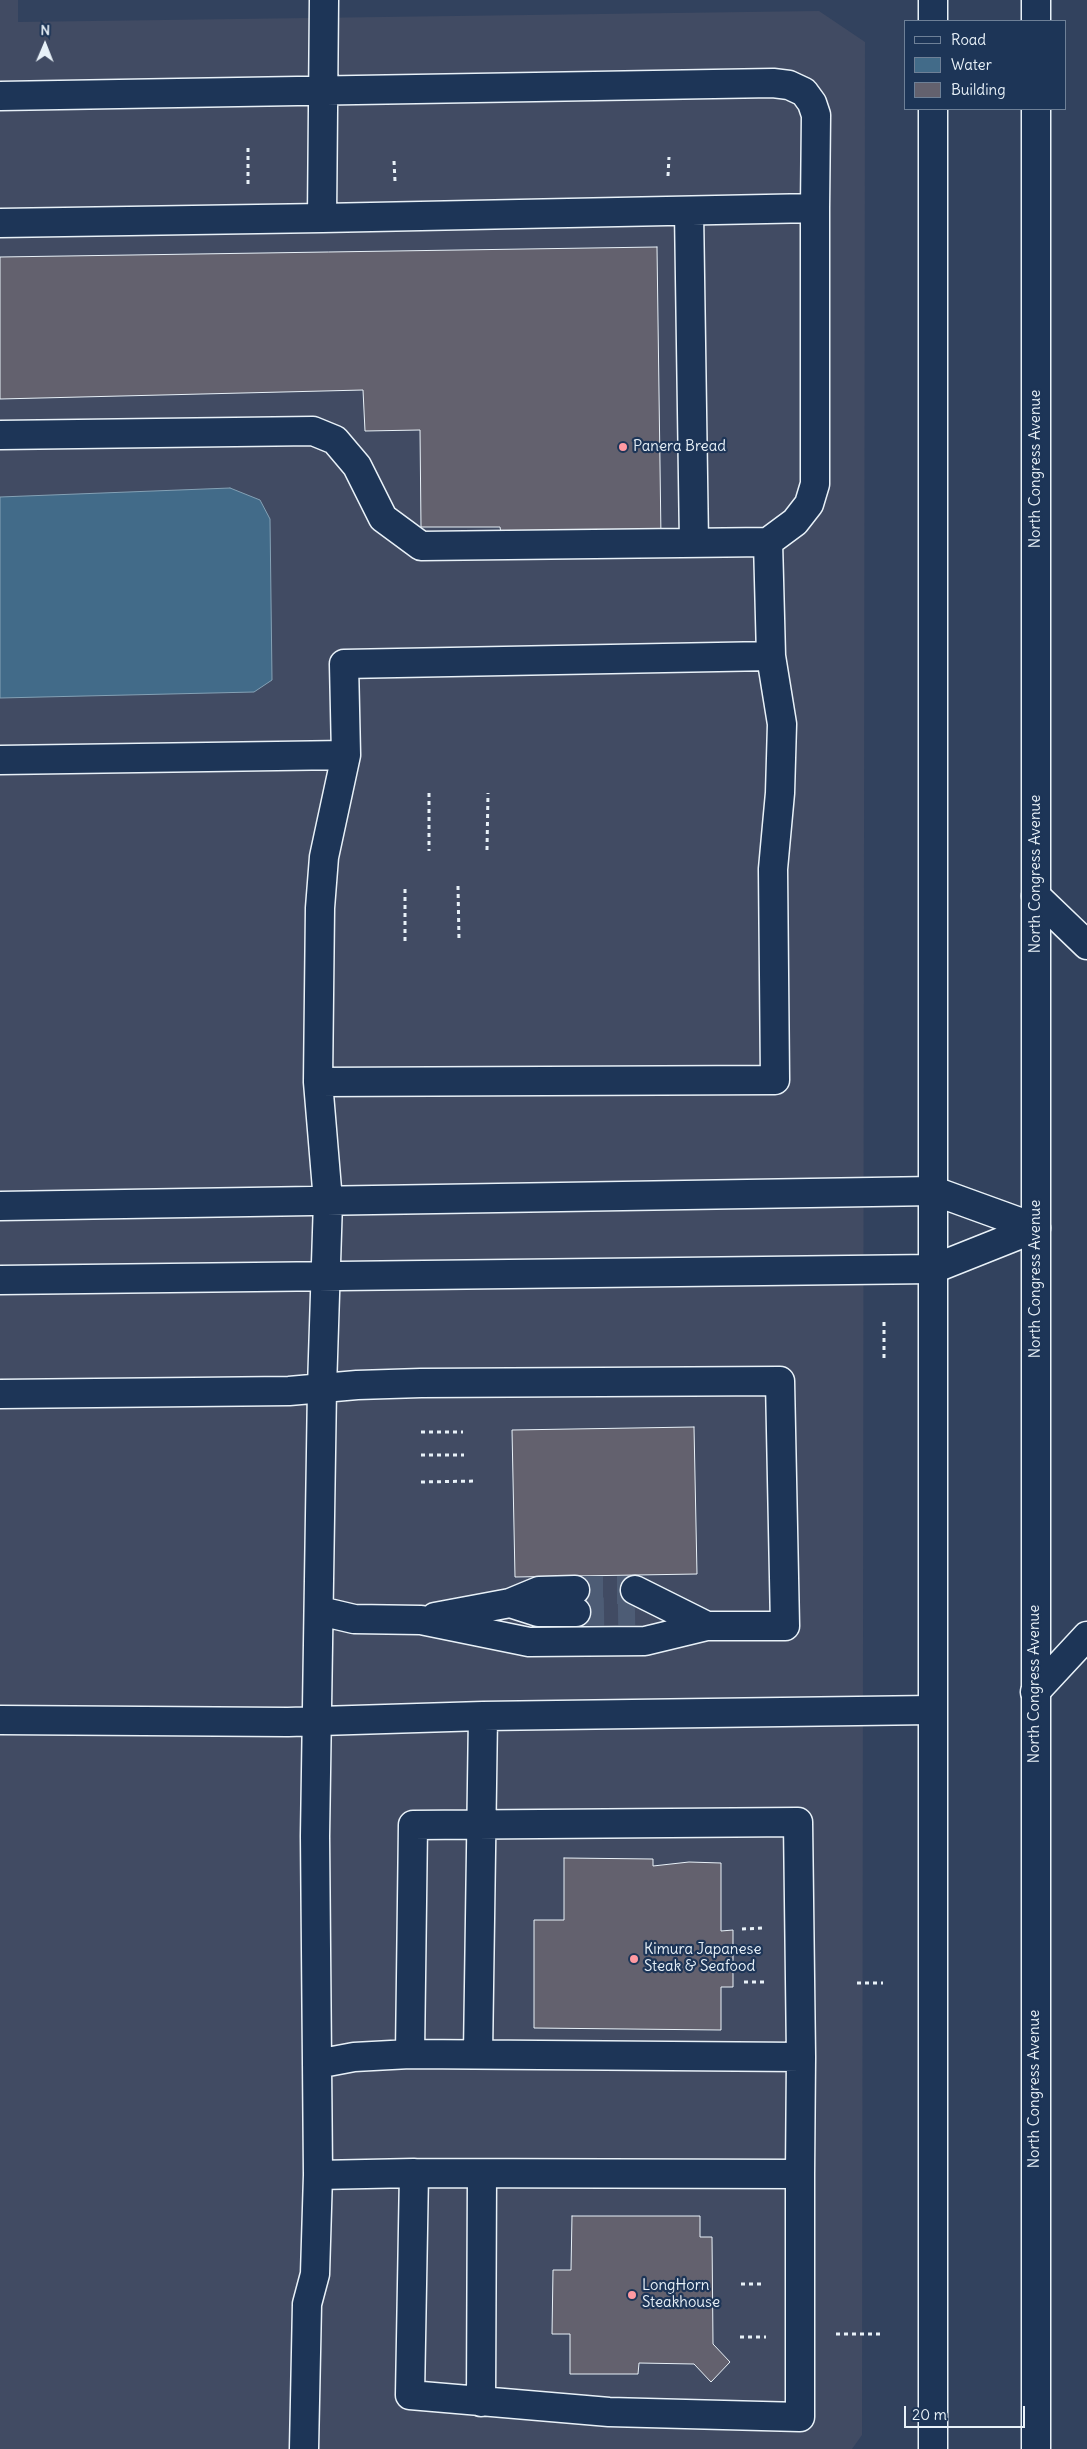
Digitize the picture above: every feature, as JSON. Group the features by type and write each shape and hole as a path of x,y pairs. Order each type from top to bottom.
{"main road":[{"path":"322,218 324,0"},
{"path":"933,20 934,0"},
{"path":"1036,0 1036,20"},
{"path":"0,96 773,83 789,85 804,92 812,103 816,116 815,484 809,504 795,522 768,542 421,546 383,518 357,466 335,440 313,431 0,434"},
{"path":"933,110 933,2449"},
{"name":"North Congress Avenue","path":"1036,110 1036,2449"},
{"path":"0,223 815,208"},
{"path":"689,211 694,543"},
{"path":"318,1082 775,1080 773,869 780,793 782,724 771,656 768,542"},
{"path":"304,2449 307,2304 315,2274 318,2175 315,1914 322,1388 328,1201 318,1082 323,870 346,755 344,664 771,656"},
{"path":"0,760 346,755"},
{"path":"1036,896 1087,944"},
{"path":"0,1206 934,1191 1036,1228"},
{"path":"0,1280 933,1269 1036,1228"},
{"path":"0,1394 289,1391 412,1384 780,1381 785,1626 707,1626 645,1641 529,1642 421,1620 354,1619 320,1611"},
{"path":"421,1620 510,1603 539,1591 576,1601"},
{"path":"640,1600 707,1626"},
{"path":"1035,1692 1087,1636"},
{"path":"0,1720 318,1721 482,1716 932,1710"},
{"path":"478,2054 482,1716"},
{"path":"410,2054 413,1825 798,1822 801,2056 800,2417 609,2412 410,2395 414,2173"},
{"path":"317,2064 354,2058 410,2054 801,2056"},
{"path":"318,2175 414,2173 800,2174"},
{"path":"481,2402 482,2174"}],"path":[{"path":"248,148 248,193"},
{"path":"668,186 669,157"},
{"path":"394,161 395,190"},
{"path":"487,850 488,793"},
{"path":"429,794 429,851"},
{"path":"458,886 459,940"},
{"path":"405,888 405,941"},
{"path":"884,1318 884,1358"},
{"path":"421,1432 463,1432"},
{"path":"421,1454 464,1455"},
{"path":"421,1482 477,1481"},
{"path":"742,1928 767,1928"},
{"path":"744,1982 768,1982"},
{"path":"858,1983 884,1983"},
{"path":"741,2284 774,2284"},
{"path":"833,2334 883,2334"},
{"path":"740,2337 774,2338"}],"shaded area":[{"path":"0,0 18,0 18,22 819,11 865,42 862,2435 852,2449 0,2449"}],"water":[{"path":"230,488 260,500 270,519 272,680 254,692 0,698 0,497"}],"building":[{"path":"657,247 661,538 502,540 500,527 421,527 420,430 365,431 363,390 0,399 0,257"},
{"path":"694,1427 697,1574 515,1577 512,1430"},
{"name":"Kimura Japanese Steak & Seafood","path":"564,1858 653,1859 653,1866 689,1862 721,1863 721,1931 733,1930 733,1987 721,1987 721,2030 534,2028 534,1920 564,1920"},
{"name":"LongHorn Steakhouse","path":"572,2216 700,2216 700,2237 712,2237 713,2344 730,2362 711,2382 694,2364 639,2363 638,2374 570,2374 570,2334 552,2334 553,2270 571,2270"}],"tunnel":[{"path":"575,1590 635,1590"},
{"path":"576,1612 635,1611"}],"place":[{"name":"Panera Bread","path":"623,447"},
{"name":"Kimura Japanese Steak & Seafood","path":"634,1959"},
{"name":"LongHorn Steakhouse","path":"632,2295"}]}
